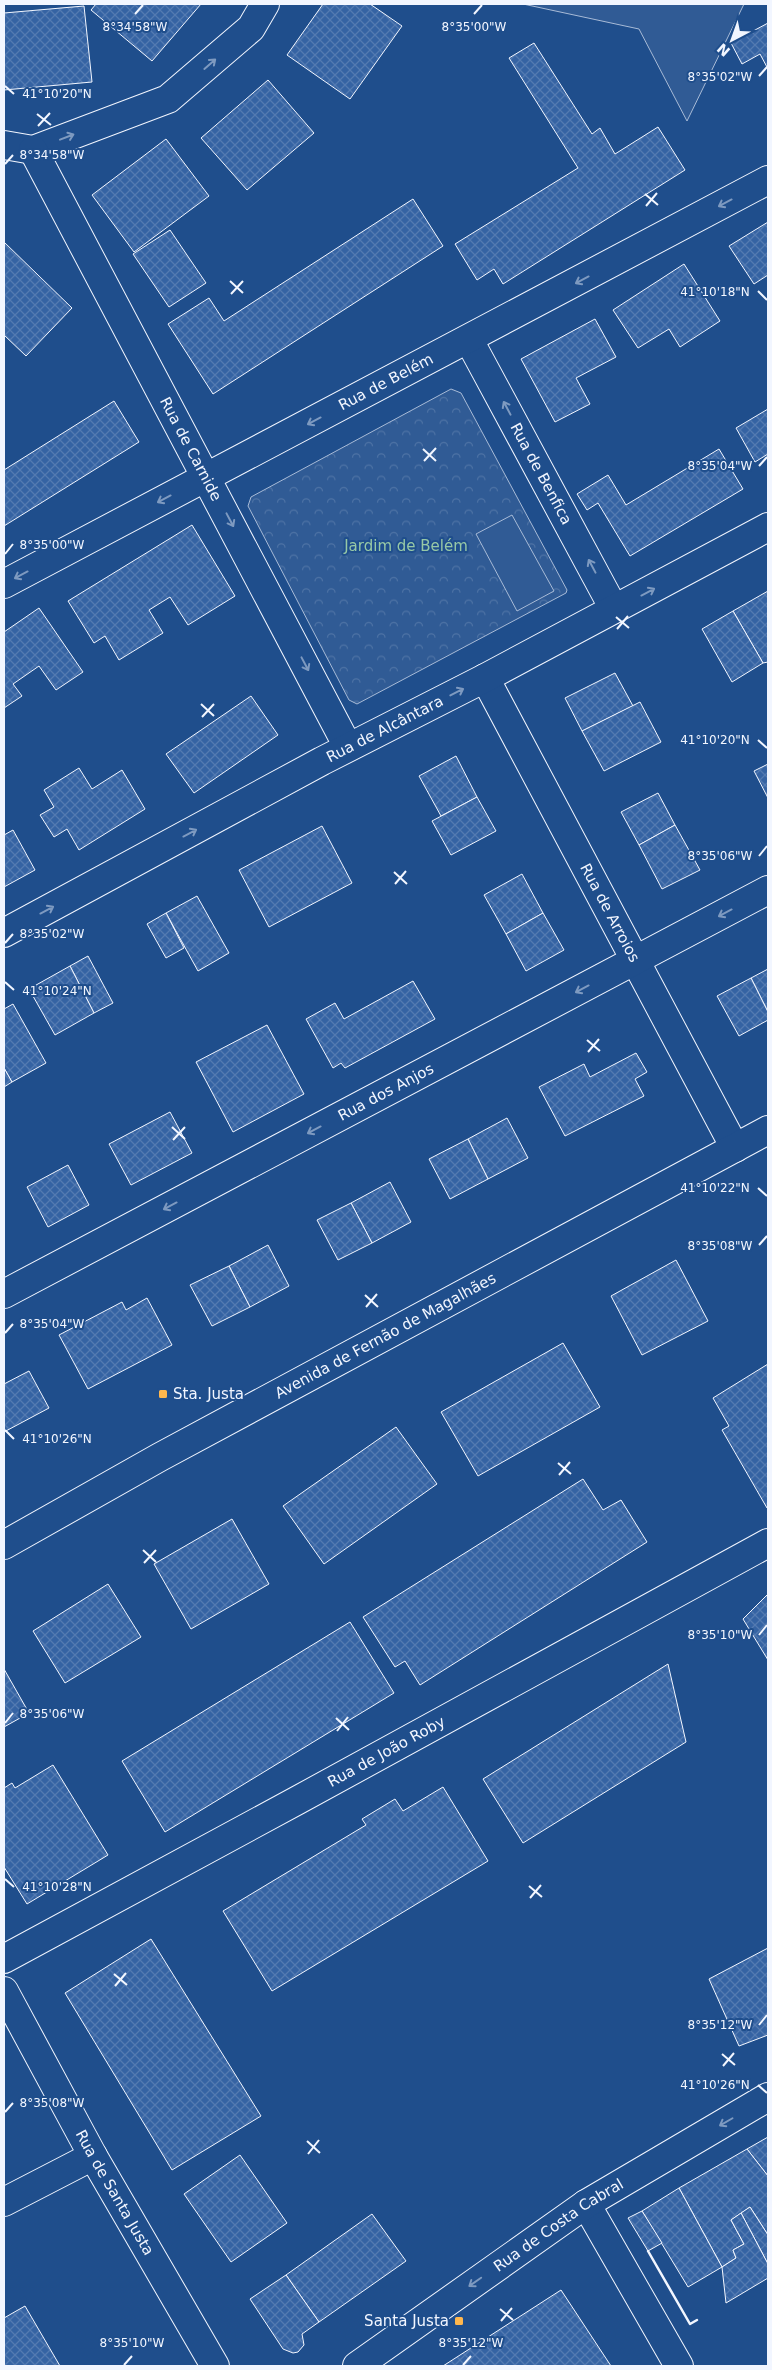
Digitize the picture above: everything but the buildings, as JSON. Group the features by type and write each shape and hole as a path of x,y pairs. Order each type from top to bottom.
{"street":[{"path":"4,145 33,150 168,99 251,28 266,4"},
{"name":"Rua de Carnide","path":"33,150 348,747"},
{"name":"Rua de Belém","path":"4,584 470,340 768,180"},
{"name":"Rua de Benfica","path":"470,340 614,609"},
{"name":"Rua de Alcântara","path":"4,933 348,747 484,678 768,527"},
{"name":"Rua de Arroios","path":"484,678 734,1148"},
{"name":"Rua dos Anjos","path":"4,1294 768,890"},
{"name":"Avenida de Fernão de Magalhães","path":"4,1545 160,1457 768,1130"},
{"name":"Rua de João Roby","path":"4,1958 298,1800 768,1542"},
{"name":"Rua de Santa Justa","path":"4,1992 94,2156 215,2366"},
{"name":"Rua de Costa Cabral","path":"357,2366 586,2204 768,2097"},
{"path":"4,2202 94,2156"},
{"path":"586,2204 679,2366"}],"green space":[{"path":"523,4 744,4 687,121 639,29"},
{"name":"Jardim de Belém","path":"451,389 461,393 567,590 566,593 357,704 349,700 248,506 251,497"},
{"path":"512,515 554,591 517,611 476,534"}],"wall":[{"path":"648,2251 690,2324 697,2320"}],"place":[{"name":"Sta. Justa","path":"163,1394"},
{"name":"Santa Justa","path":"459,2321"}]}
